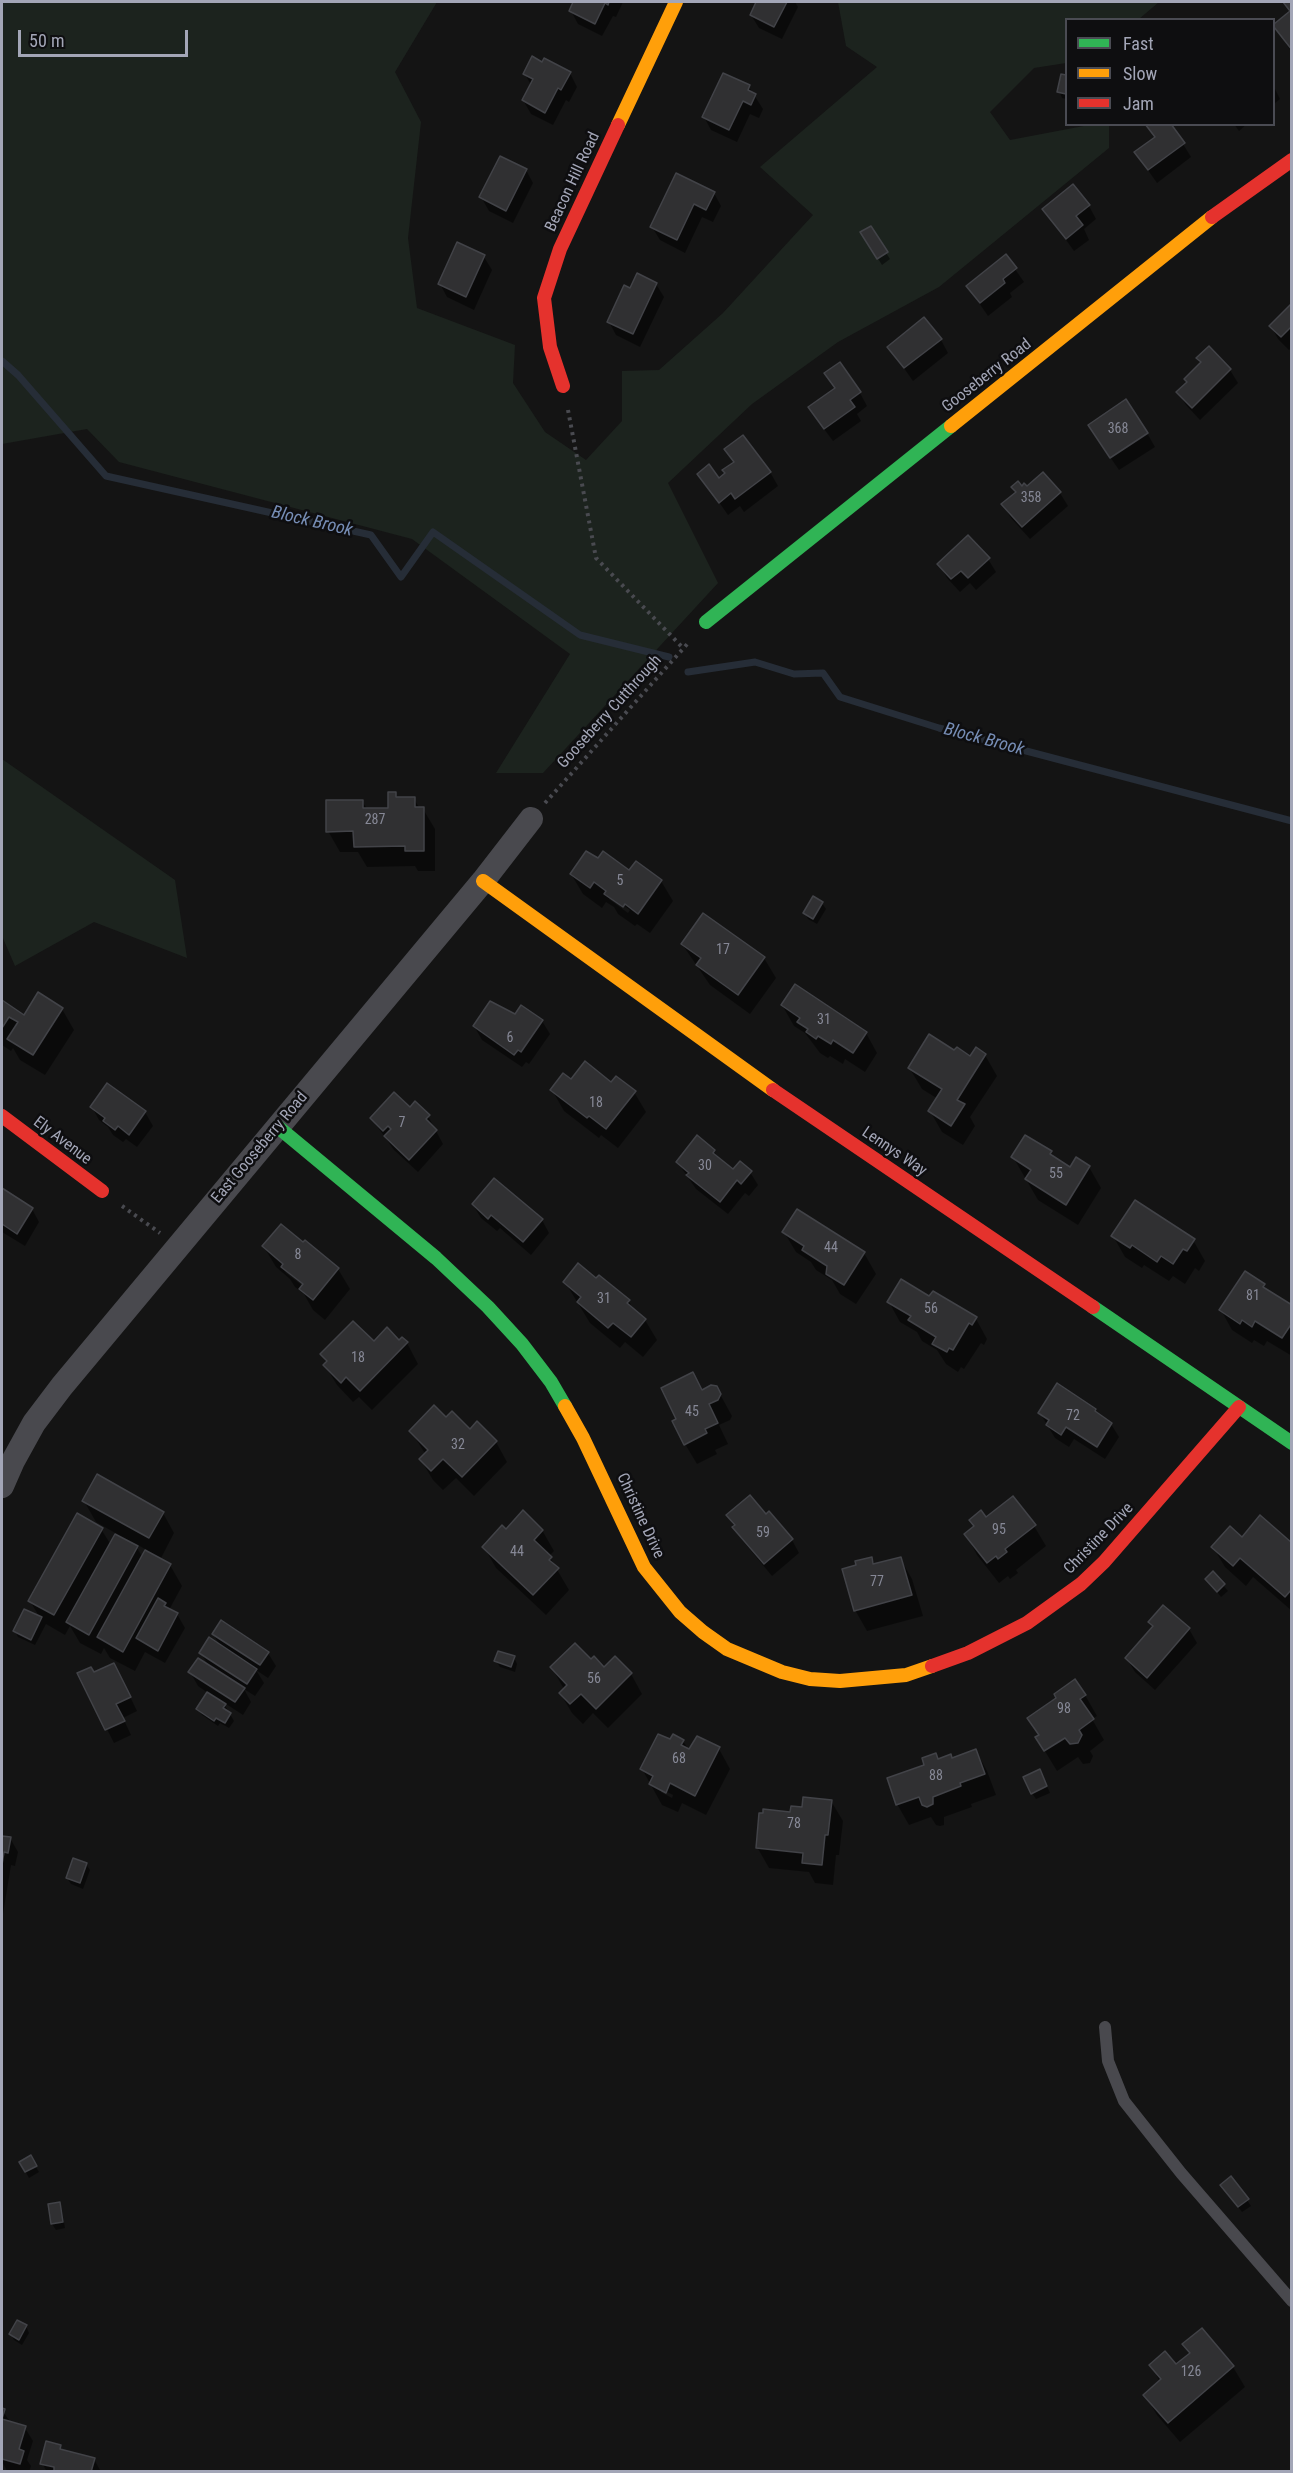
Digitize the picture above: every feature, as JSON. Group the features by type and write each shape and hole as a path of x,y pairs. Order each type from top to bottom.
{"street":[{"name":"Beacon Hill Road","path":"563,386 550,347 544,298 560,249 676,2"},
{"name":"Gooseberry Road","path":"706,622 1199,228 1292,160"},
{"name":"East Gooseberry Road","path":"2,1486 22,1443 48,1404 483,881 531,819"},
{"name":"Lennys Way","path":"483,881 759,1080 1292,1443"},
{"name":"Ely Avenue","path":"2,1116 102,1191"},
{"name":"Christine Drive","path":"278,1127 436,1257 488,1307 522,1344 551,1382 583,1438 644,1567 680,1612 727,1648 782,1672 840,1681 906,1675 968,1653 1027,1623 1080,1584 1104,1562 1239,1407"}],"lane":[{"path":"1105,2027 1108,2061 1124,2101 1181,2174 1292,2301"}],"path":[{"path":"563,386 596,558 682,648"},
{"name":"Gooseberry Cutthrough","path":"531,819 706,622"},
{"path":"102,1191 178,1247"}],"shaded area":[{"path":"2,2 437,2 395,72 421,122 408,238 417,308 515,345 513,383 545,432 586,460 622,421 622,371 659,370 723,313 813,215 760,167 877,67 846,46 838,2 1159,2 1140,18 1065,18 1065,63 1034,68 990,112 1010,140 1084,126 1109,126 1109,148 939,287 838,342 752,404 668,483 718,583 543,773 496,773 570,654 412,539 119,462 87,429 2,444"},
{"path":"2,759 175,880 187,958 94,922 15,966 2,936"}],"building":[{"path":"573,2 609,2 608,5 605,3 595,24 569,11"},
{"path":"756,2 787,2 774,27 750,15"},
{"path":"1283,2 1292,2 1292,50 1275,28 1275,23 1290,11"},
{"path":"532,56 542,62 544,58 571,72 561,90 558,88 545,113 522,100 533,79 523,74"},
{"path":"723,73 750,85 748,90 756,94 751,105 743,101 729,130 702,117"},
{"path":"1061,74 1065,75 1065,94 1057,92"},
{"path":"1147,126 1172,126 1185,143 1148,170 1134,152 1155,137"},
{"path":"500,156 527,169 506,211 479,197"},
{"path":"676,173 715,192 706,210 694,204 677,240 650,227"},
{"path":"1073,184 1090,205 1076,216 1083,225 1066,239 1042,209"},
{"path":"871,226 888,252 877,259 860,232"},
{"path":"457,242 485,255 466,297 438,284"},
{"path":"1006,254 1017,268 1003,279 1005,283 980,303 966,286"},
{"path":"637,273 657,283 633,334 607,322 624,285 630,288"},
{"path":"1292,303 1292,330 1290,328 1281,337 1269,326"},
{"path":"924,317 942,339 904,368 887,347"},
{"path":"1209,346 1231,369 1192,408 1176,392 1187,382 1184,379 1201,362 1196,358"},
{"path":"840,362 861,392 850,400 855,407 824,429 808,407 835,388 824,373"},
{"path":"1126,399 1148,433 1110,458 1088,425"},
{"path":"743,435 771,472 735,499 731,493 719,503 697,474 709,464 719,478 725,473 722,470 734,462 724,449"},
{"path":"1043,472 1061,492 1022,527 1001,504 1016,492 1011,487 1018,481 1022,486 1024,483 1027,486"},
{"path":"968,535 990,558 968,578 961,571 951,579 937,564"},
{"path":"388,792 396,792 396,797 415,797 415,807 424,807 424,851 405,851 405,846 354,847 353,831 326,832 326,800 363,800 363,808 388,808"},
{"path":"586,851 598,858 603,851 629,870 636,861 662,880 638,914 625,904 623,907 604,894 606,891 594,882 590,888 570,874"},
{"path":"813,896 823,902 813,919 803,913"},
{"path":"703,913 765,957 738,995 696,965 701,958 681,944"},
{"path":"795,984 867,1032 853,1053 833,1040 831,1044 818,1036 816,1039 806,1032 808,1029 797,1022 800,1018 781,1005"},
{"path":"38,992 63,1008 33,1055 7,1039 18,1022 9,1017 2,1028 2,1000 24,1015"},
{"path":"490,1001 515,1014 521,1005 543,1020 521,1052 518,1050 514,1055 473,1026"},
{"path":"929,1034 954,1050 957,1047 970,1056 976,1047 986,1054 957,1100 965,1104 951,1126 928,1111 942,1089 908,1068"},
{"path":"585,1061 611,1082 616,1076 636,1091 606,1129 589,1116 587,1118 550,1090 563,1073 571,1079"},
{"path":"107,1083 146,1111 129,1135 118,1126 115,1130 103,1121 105,1118 90,1107"},
{"path":"394,1092 410,1107 415,1101 430,1115 426,1119 437,1130 409,1160 384,1136 391,1129 388,1126 383,1131 370,1118"},
{"path":"697,1135 715,1150 713,1153 733,1169 740,1161 752,1171 741,1184 737,1180 720,1202 686,1175 689,1173 676,1162"},
{"path":"1025,1135 1052,1151 1050,1154 1070,1167 1076,1157 1090,1166 1066,1205 1025,1179 1031,1170 1011,1157"},
{"path":"494,1178 543,1219 523,1242 491,1215 488,1219 472,1204"},
{"path":"2,1188 33,1208 17,1234 2,1224"},
{"path":"1135,1200 1195,1239 1187,1251 1183,1249 1173,1264 1161,1256 1157,1262 1132,1245 1130,1248 1111,1236"},
{"path":"797,1209 865,1252 844,1285 826,1274 827,1266 802,1250 804,1246 782,1232"},
{"path":"281,1224 339,1268 313,1300 299,1289 303,1284 281,1267 283,1264 262,1246"},
{"path":"578,1263 596,1278 599,1275 630,1300 627,1303 646,1319 631,1337 613,1323 608,1328 577,1302 581,1297 563,1282"},
{"path":"1245,1271 1265,1284 1263,1287 1292,1305 1292,1323 1282,1338 1255,1321 1252,1327 1242,1320 1240,1324 1219,1310"},
{"path":"901,1279 929,1296 933,1291 977,1317 972,1325 969,1323 953,1350 949,1348 947,1352 932,1344 936,1337 908,1320 911,1316 887,1302"},
{"path":"353,1321 374,1341 387,1327 399,1340 402,1337 408,1342 360,1391 346,1377 341,1383 323,1365 327,1361 320,1354"},
{"path":"693,1372 702,1390 711,1385 717,1386 721,1394 718,1400 709,1404 718,1423 705,1429 707,1433 684,1445 672,1421 676,1419 661,1388"},
{"path":"1057,1383 1096,1409 1095,1411 1112,1423 1097,1447 1066,1427 1061,1435 1046,1425 1049,1420 1038,1413"},
{"path":"434,1405 446,1417 452,1411 470,1429 477,1421 497,1441 462,1477 443,1459 431,1471 419,1459 428,1450 409,1431"},
{"path":"97,1474 164,1512 149,1538 82,1501"},
{"path":"750,1495 766,1514 769,1511 793,1539 764,1564 732,1527 735,1525 726,1515"},
{"path":"1013,1496 1036,1525 1005,1549 1007,1552 998,1559 996,1556 987,1563 964,1534 974,1526 969,1520 981,1510 986,1517"},
{"path":"523,1510 543,1530 534,1540 552,1557 549,1560 559,1568 533,1595 482,1547 502,1525 506,1529"},
{"path":"77,1513 103,1528 54,1615 28,1601"},
{"path":"1260,1515 1292,1543 1292,1589 1285,1597 1240,1558 1233,1566 1211,1547 1230,1526 1242,1537"},
{"path":"115,1534 138,1546 89,1635 66,1622"},
{"path":"145,1550 171,1564 123,1652 97,1637"},
{"path":"872,1557 873,1564 901,1557 912,1595 854,1611 842,1569 856,1565 855,1561"},
{"path":"1213,1571 1225,1584 1217,1592 1205,1579"},
{"path":"158,1598 166,1603 164,1606 178,1613 158,1651 136,1638"},
{"path":"1163,1605 1190,1628 1147,1678 1125,1658 1153,1626 1148,1622"},
{"path":"24,1609 42,1617 31,1640 13,1631"},
{"path":"221,1620 269,1652 260,1665 212,1634"},
{"path":"209,1637 257,1669 247,1684 199,1653"},
{"path":"575,1643 591,1659 594,1656 604,1667 615,1656 632,1673 596,1709 581,1694 570,1704 559,1693 567,1685 550,1667"},
{"path":"498,1651 515,1656 511,1667 494,1661"},
{"path":"198,1658 245,1688 235,1702 188,1672"},
{"path":"114,1663 131,1697 116,1704 125,1721 105,1730 77,1673 91,1667 94,1672"},
{"path":"1075,1679 1086,1695 1080,1699 1094,1719 1079,1730 1082,1735 1078,1743 1070,1744 1065,1738 1044,1751 1035,1737 1039,1735 1027,1718 1056,1698 1054,1694"},
{"path":"207,1692 226,1704 223,1708 231,1713 225,1723 216,1718 214,1721 196,1709"},
{"path":"658,1734 670,1739 673,1734 684,1740 681,1745 689,1749 697,1736 720,1747 695,1796 670,1783 666,1793 649,1784 653,1776 640,1769"},
{"path":"976,1749 985,1774 960,1783 961,1786 933,1797 933,1804 927,1807 922,1805 919,1797 896,1805 887,1778 924,1765 922,1758 936,1753 938,1759 951,1754 952,1758"},
{"path":"1040,1769 1047,1786 1031,1794 1023,1777"},
{"path":"803,1797 832,1800 822,1865 802,1863 803,1853 756,1848 759,1813 763,1813 763,1809 790,1812 791,1806 802,1807"},
{"path":"2,1836 11,1837 8,1853 4,1852 2,1865"},
{"path":"73,1858 87,1863 80,1883 66,1878"},
{"path":"31,2155 37,2166 25,2172 19,2162"},
{"path":"1231,2176 1249,2199 1238,2207 1220,2185"},
{"path":"60,2202 63,2222 51,2224 48,2204"},
{"path":"17,2320 27,2325 19,2340 9,2334"},
{"path":"1202,2328 1234,2366 1168,2423 1143,2395 1161,2379 1149,2365 1165,2351 1176,2364 1190,2353 1182,2344"},
{"path":"2,2419 26,2426 19,2449 24,2451 20,2464 2,2459"},
{"path":"46,2441 61,2445 60,2449 95,2458 91,2472 54,2472 54,2467 40,2464"}],"waterway":[{"name":"Block Brook","path":"2,361 18,375 106,476 371,535 401,577 433,532 580,635 669,657"},
{"name":"Block Brook","path":"688,672 755,662 794,674 823,673 840,697 939,728 1292,821"}],"traffic: fast":[{"path":"706,622 951,426"},
{"path":"278,1127 436,1258 488,1307 522,1344 551,1382 565,1406"},
{"path":"1093,1307 1292,1443"}],"traffic: slow":[{"path":"618,125 676,2"},
{"path":"951,426 1212,217"},
{"path":"483,881 773,1090"},
{"path":"565,1406 583,1438 644,1567 680,1612 703,1632 727,1649 782,1672 810,1679 840,1681 906,1675 932,1666"}],"traffic: jam":[{"path":"563,386 550,347 544,298 560,249 618,125"},
{"path":"1212,217 1292,160"},
{"path":"773,1090 1093,1307"},
{"path":"2,1116 102,1191"},
{"path":"932,1666 968,1653 1027,1623 1081,1584 1104,1562 1239,1407"}]}
